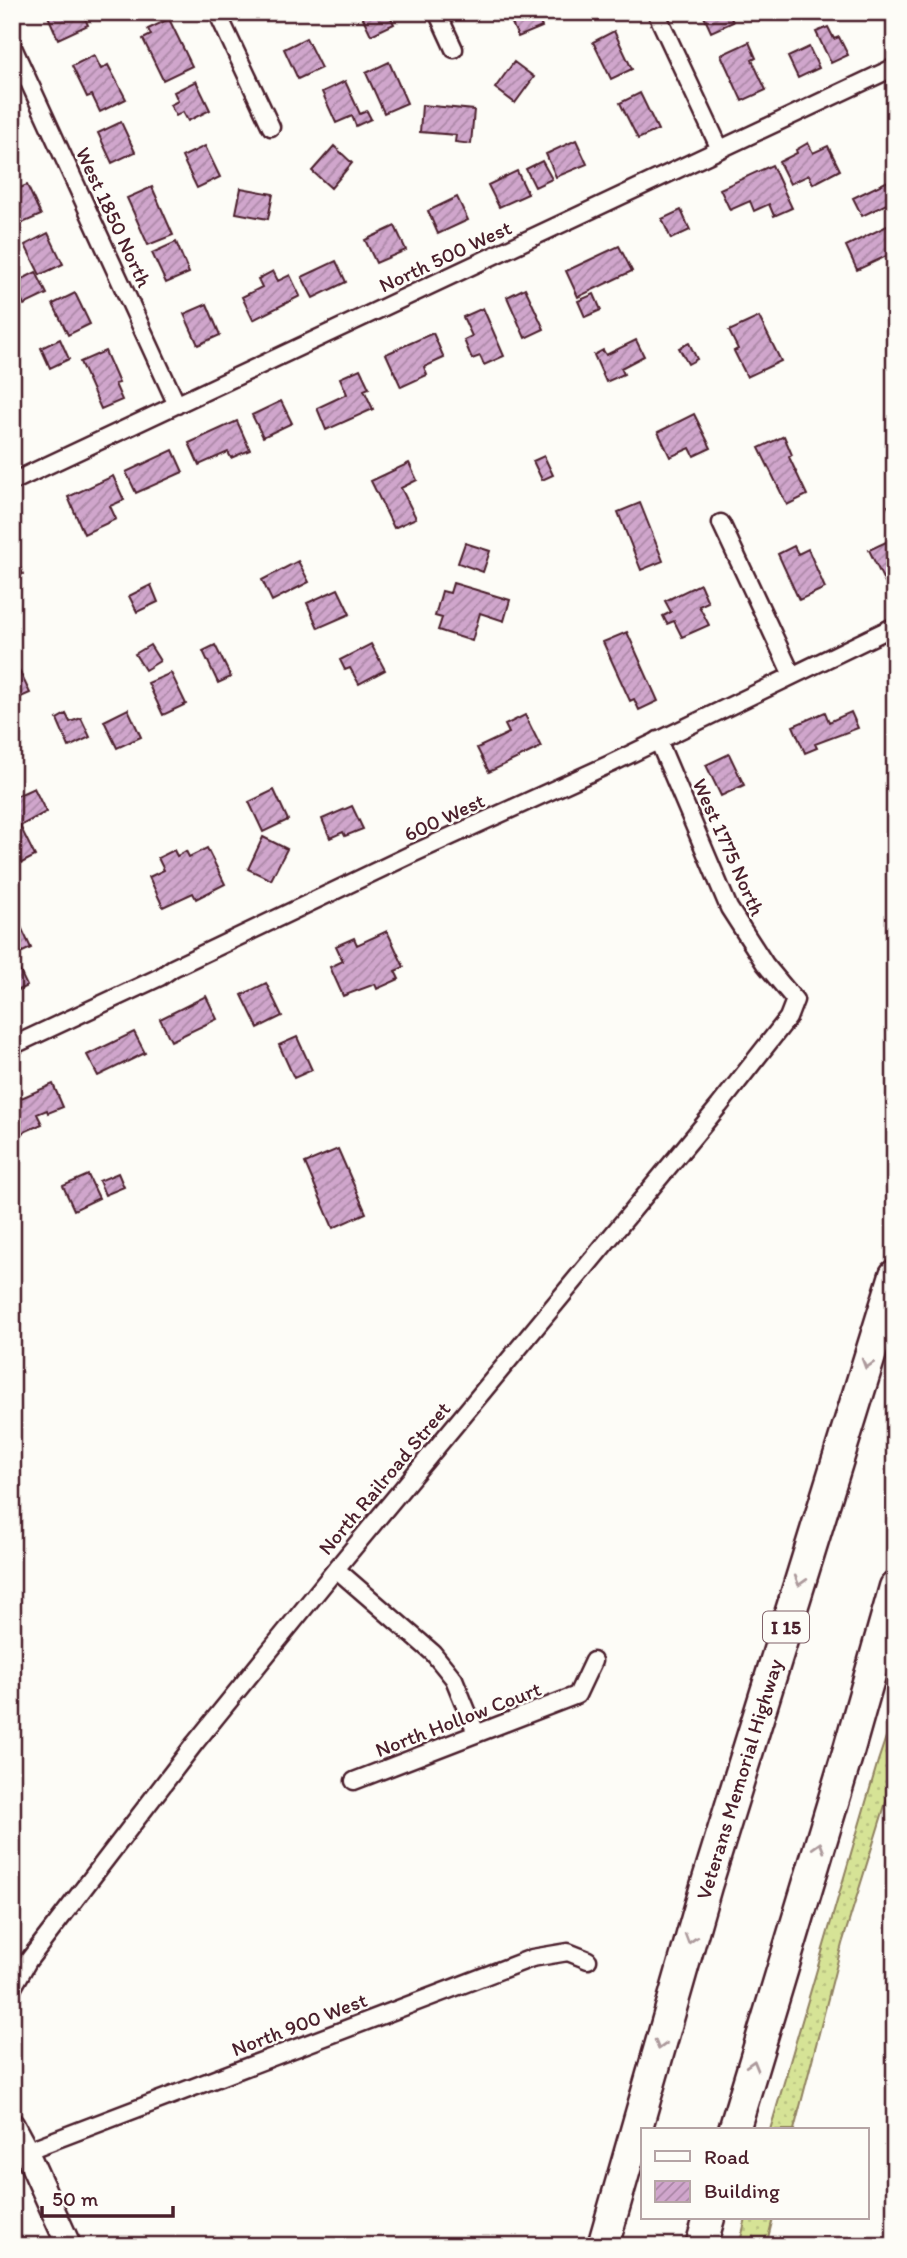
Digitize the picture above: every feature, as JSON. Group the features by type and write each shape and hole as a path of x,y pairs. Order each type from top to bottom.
{"highway":[{"name":"Veterans Memorial Highway","path":"604,2246 702,1899 895,1275"},
{"path":"735,2128 895,1587"},
{"path":"701,2246 708,2220"}],"street":[{"path":"217,12 271,127"},
{"path":"437,12 454,49"},
{"path":"656,12 720,149"},
{"name":"West 1850 North","path":"12,46 177,405"},
{"name":"North 500 West","path":"12,482 895,67"},
{"path":"721,523 792,675"},
{"name":"600 West","path":"12,1046 895,626"},
{"name":"West 1775 North","path":"658,740 729,908 765,964 794,1000"},
{"name":"North Railroad Street","path":"12,1989 29,1961 195,1743 719,1106 788,1018 794,1000"},
{"path":"336,1569 433,1654 454,1679 476,1733"},
{"name":"North Hollow Court","path":"354,1781 577,1695 593,1661"},
{"name":"North 900 West","path":"26,2151 532,1958 568,1952 588,1960"},
{"path":"12,2125 69,2246"}],"green space":[{"path":"895,1710 895,1773 842,1944 795,2128 771,2128"},
{"path":"746,2220 772,2220 766,2246 739,2246"}],"building":[{"path":"57,12 82,12 88,25 58,39 48,16"},
{"path":"360,12 388,12 394,24 371,35"},
{"path":"507,12 535,12 542,27 518,37"},
{"path":"702,12 728,12 733,22 711,32"},
{"path":"169,19 192,66 163,80 143,39 151,35 148,29"},
{"path":"828,27 834,39 839,37 848,55 831,63 816,32"},
{"path":"614,31 632,69 611,79 593,42"},
{"path":"306,38 321,68 298,79 284,49"},
{"path":"749,42 756,58 752,60 766,90 742,101 721,55"},
{"path":"809,47 819,68 798,78 788,57"},
{"path":"94,55 101,69 108,65 126,99 100,112 92,95 87,97 72,66"},
{"path":"389,62 407,103 384,113 366,73"},
{"path":"514,62 534,77 515,103 495,88"},
{"path":"196,81 210,110 188,121 183,112 176,116 170,105 178,101 174,92"},
{"path":"345,81 360,114 367,111 371,119 356,126 352,116 336,123 322,92"},
{"path":"640,93 658,130 638,139 620,103"},
{"path":"422,105 474,110 471,144 455,142 456,135 420,132"},
{"path":"121,122 135,152 112,163 98,133"},
{"path":"576,140 587,164 556,177 546,154"},
{"path":"808,143 813,153 828,146 840,170 813,184 809,175 790,184 779,162 797,153 796,150"},
{"path":"205,146 220,177 197,188 182,157"},
{"path":"334,146 352,163 331,188 312,171"},
{"path":"542,161 552,179 535,187 526,169"},
{"path":"772,165 792,208 774,216 769,204 754,211 750,201 730,210 720,189"},
{"path":"517,171 528,194 499,207 488,185"},
{"path":"888,181 895,200 862,216 853,198"},
{"path":"27,185 41,215 18,225 12,212 12,191"},
{"path":"152,187 173,235 148,245 127,198"},
{"path":"241,188 273,194 268,219 236,213"},
{"path":"457,197 468,220 438,234 428,211"},
{"path":"681,210 690,230 671,239 662,219"},
{"path":"895,222 895,252 857,270 846,246"},
{"path":"395,226 406,250 376,263 365,240"},
{"path":"48,233 63,264 40,275 25,245"},
{"path":"176,242 189,273 166,283 152,253"},
{"path":"619,246 632,271 578,297 566,271"},
{"path":"336,261 346,282 313,298 302,277"},
{"path":"273,271 278,281 290,275 300,296 253,320 242,297 262,287 258,279"},
{"path":"36,272 47,294 24,305 14,283"},
{"path":"525,288 544,329 525,338 507,297"},
{"path":"75,293 90,324 68,335 53,304"},
{"path":"594,294 601,310 585,317 578,301"},
{"path":"207,304 220,335 198,345 184,314"},
{"path":"483,308 504,356 484,365 480,356 472,359 464,340 472,336 463,317"},
{"path":"759,317 781,361 747,377 734,351 738,349 729,331"},
{"path":"433,333 444,358 424,367 427,375 401,387 386,354"},
{"path":"60,339 69,359 50,368 41,348"},
{"path":"636,340 644,356 621,368 624,374 606,382 594,355 603,350 606,355"},
{"path":"689,343 697,359 688,364 679,348"},
{"path":"105,351 119,383 115,384 122,400 101,409 80,362"},
{"path":"360,369 369,388 364,390 373,409 326,430 317,408 347,394 340,378"},
{"path":"281,401 292,423 263,437 252,415"},
{"path":"694,414 711,448 694,456 690,448 670,457 658,432"},
{"path":"237,421 250,450 231,458 228,452 199,465 189,443"},
{"path":"784,436 792,455 789,457 807,495 787,505 759,448"},
{"path":"173,450 183,472 136,493 126,472"},
{"path":"544,456 553,475 542,480 533,461"},
{"path":"409,463 417,480 401,488 416,518 394,528 371,481"},
{"path":"113,476 124,500 110,506 116,519 84,534 68,497"},
{"path":"640,503 663,561 641,570 618,512"},
{"path":"895,503 895,521 888,506"},
{"path":"888,541 893,552 895,551 895,579 885,583 869,550"},
{"path":"465,543 490,551 483,572 458,563"},
{"path":"794,546 798,554 808,549 825,588 799,600 778,554"},
{"path":"12,550 23,574 12,579"},
{"path":"298,561 309,582 272,601 262,580"},
{"path":"453,583 510,600 504,621 480,613 472,641 438,630 442,618 435,616 442,591 450,593"},
{"path":"700,584 708,602 699,606 709,625 682,637 674,621 667,624 663,616 671,612 665,601"},
{"path":"151,585 158,602 137,612 129,596"},
{"path":"338,589 350,614 318,628 307,603"},
{"path":"627,632 658,701 639,710 634,699 630,701 603,642"},
{"path":"371,644 385,670 359,684 350,668 345,670 340,660"},
{"path":"150,645 160,661 145,670 135,654"},
{"path":"215,645 231,677 218,683 203,651"},
{"path":"17,666 30,693 12,701 12,669"},
{"path":"171,673 186,704 163,715 148,683"},
{"path":"128,709 141,737 117,748 104,721"},
{"path":"825,712 829,722 851,712 858,728 815,744 817,748 805,753 793,726"},
{"path":"66,714 70,722 81,718 90,737 69,747 57,719"},
{"path":"525,715 541,747 489,772 477,748 509,733 505,725"},
{"path":"729,754 744,785 721,796 706,765"},
{"path":"34,788 46,812 20,826 35,856 12,868 12,798"},
{"path":"274,790 288,820 263,832 249,802"},
{"path":"352,806 363,829 345,836 343,832 330,838 322,819"},
{"path":"263,837 287,849 271,880 248,869"},
{"path":"207,848 225,884 196,899 193,893 163,907 149,877 164,870 158,858 174,850 177,856 186,851 189,857"},
{"path":"21,927 31,948 12,957 12,931"},
{"path":"387,931 404,967 395,971 399,979 377,989 375,984 343,996 330,967 343,961 336,946 354,938 357,945"},
{"path":"15,961 27,986 12,993 12,963"},
{"path":"266,983 282,1016 258,1028 242,995"},
{"path":"206,996 217,1019 171,1041 160,1019"},
{"path":"134,1032 145,1053 98,1076 87,1055"},
{"path":"297,1037 312,1070 294,1078 279,1045"},
{"path":"53,1084 63,1107 37,1114 42,1124 22,1133 12,1110 12,1102"},
{"path":"338,1149 366,1213 333,1228 305,1163"},
{"path":"118,1173 124,1187 105,1195 99,1181"},
{"path":"88,1175 99,1198 74,1210 63,1186"}]}
